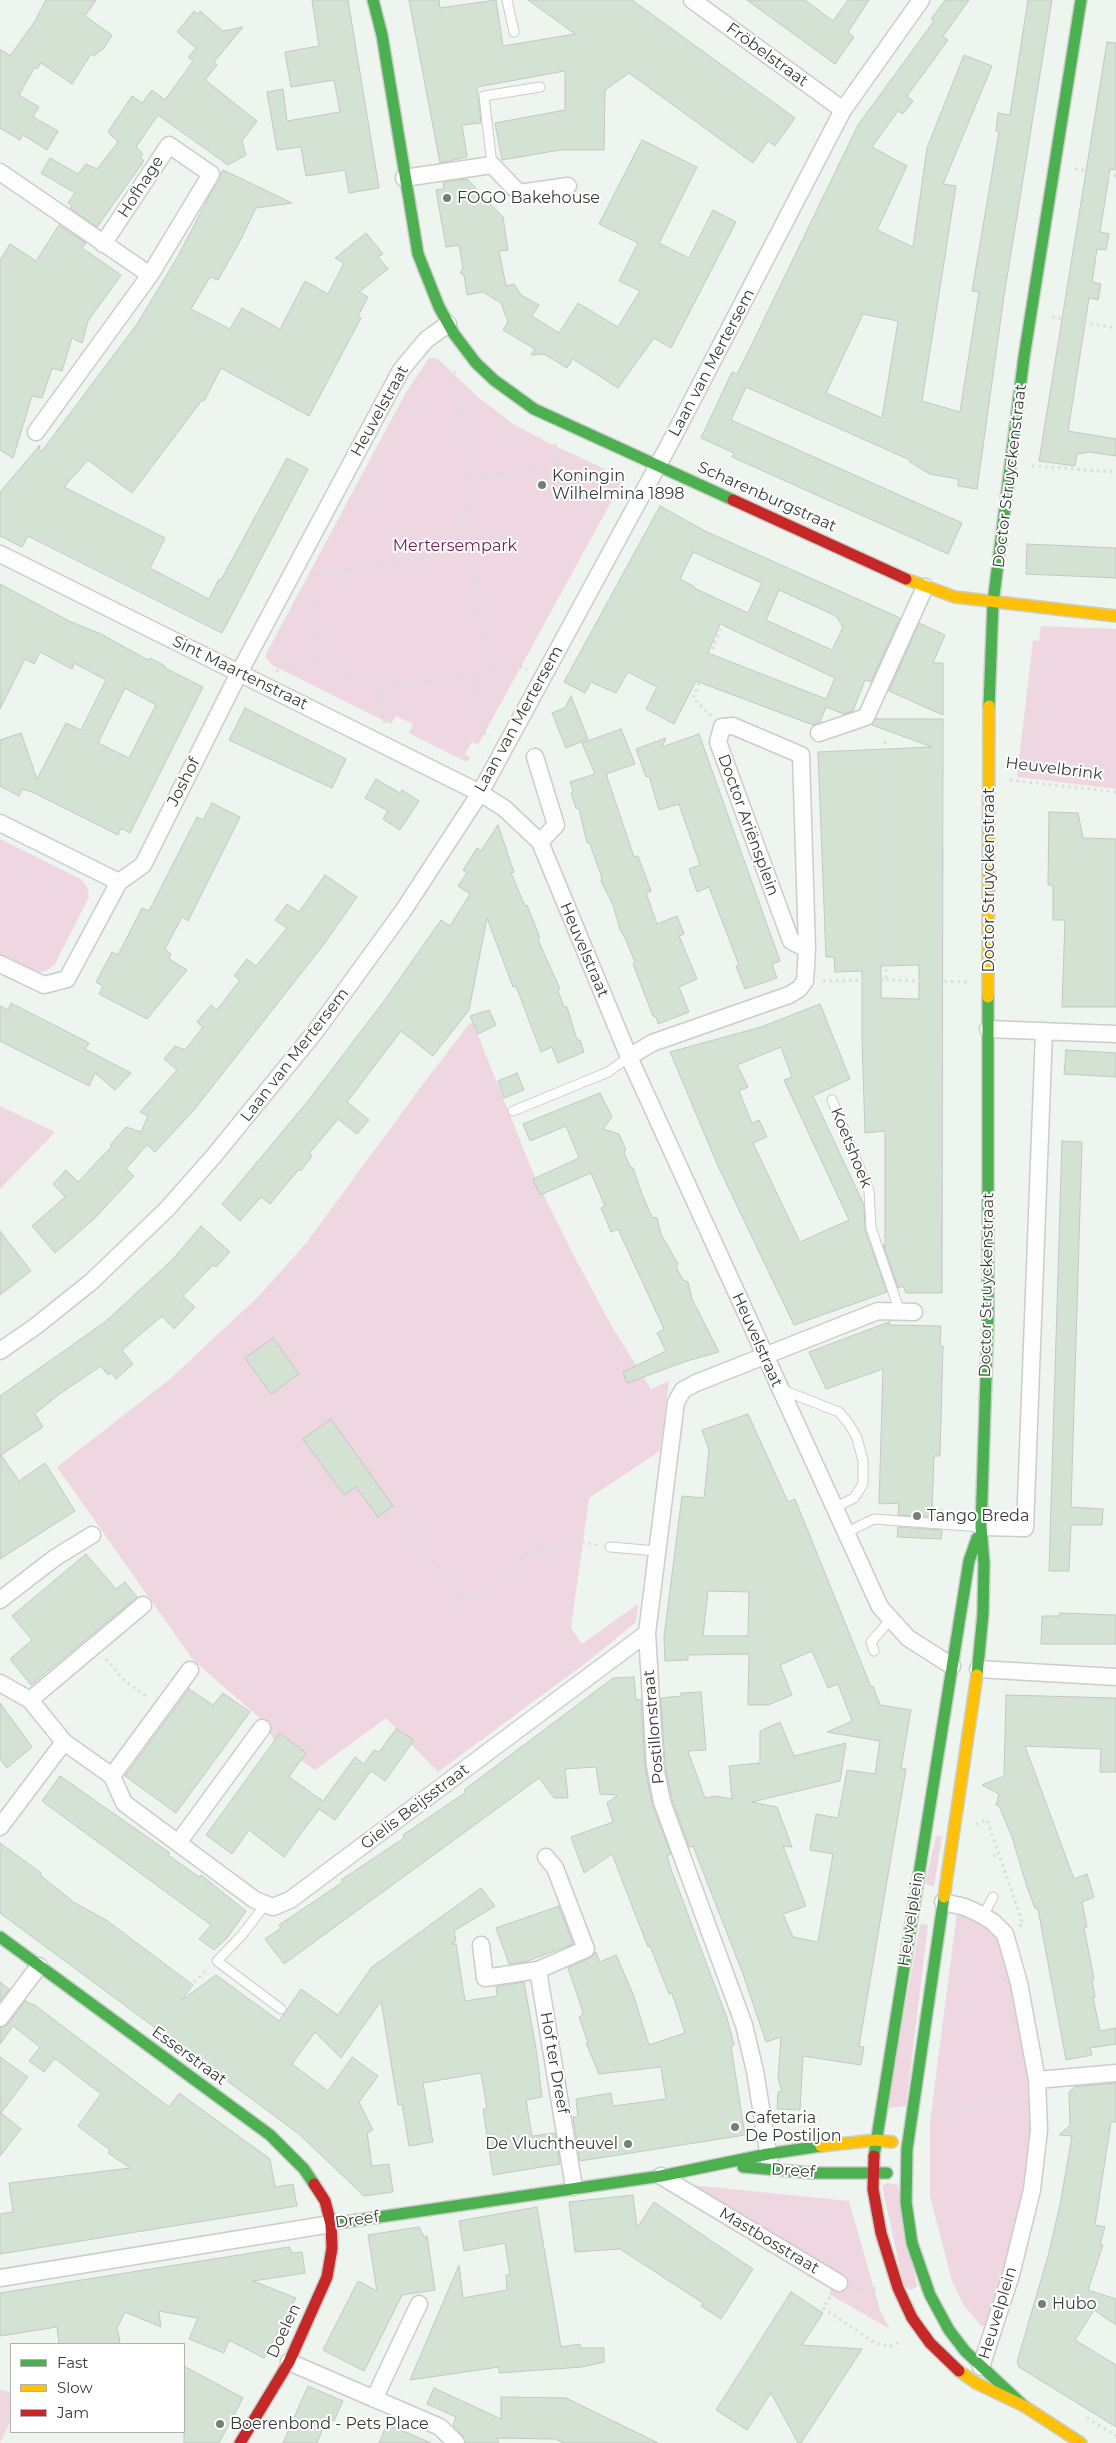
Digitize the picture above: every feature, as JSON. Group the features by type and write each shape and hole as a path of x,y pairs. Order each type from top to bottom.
{"street":[{"path":"373,0 382,36 418,254 448,324"},
{"name":"Fröbelstraat","path":"692,0 843,110"},
{"name":"Laan van Mertersem","path":"0,1351 64,1305 118,1259 213,1157 315,1032 362,969 480,793 657,466 843,110 921,0"},
{"name":"Doctor Struyckenstraat","path":"965,1667 984,1581 981,1527 988,1317 990,649 994,602 1031,314 1081,0"},
{"name":"Hofhage","path":"36,432 150,275 211,174 169,145 103,244"},
{"path":"404,178 492,165 519,194 568,186"},
{"path":"0,172 150,275"},
{"name":"Scharenburgstraat","path":"448,324 472,358 494,380 514,395 565,425 925,586 955,597 994,602"},
{"name":"Heuvelstraat","path":"239,673 401,370 426,340 448,324"},
{"name":"Sint Maartenstraat","path":"0,554 480,793"},
{"path":"819,733 866,717 925,586"},
{"path":"994,602 1116,616"},
{"name":"Joshof","path":"0,964 44,985 66,979 119,882 143,865 239,673"},
{"name":"Doctor Ariënsplein","path":"805,981 807,949 801,755 733,726 722,727 718,742 791,941 807,949"},
{"path":"535,757 556,825 540,842"},
{"name":"Heuvelstraat","path":"480,793 504,808 540,842 629,1057 880,1607 908,1638 965,1667"},
{"path":"0,823 119,882"},
{"path":"629,1057 652,1043 789,995 805,981"},
{"path":"988,1029 1116,1034"},
{"path":"981,1527 1025,1528 1044,1031"},
{"name":"Koetshoek","path":"765,1356 878,1311 907,1312"},
{"name":"Postillonstraat","path":"765,1356 696,1383 683,1390 676,1402 647,1633 655,1766 660,1793 744,2025 755,2071 770,2162"},
{"name":"Doctor Struyckenstraat","path":"965,1667 969,1561 981,1527"},
{"path":"0,1600 56,1557 92,1535"},
{"path":"30,1700 143,1605"},
{"name":"Gielis Beijsstraat","path":"265,1905 273,1907 290,1900 647,1633"},
{"path":"965,1667 1116,1677"},
{"name":"Heuvelplein","path":"872,2174 876,2140 929,1899 965,1667"},
{"name":"Heuvelplein","path":"905,2173 912,2113 929,1899 965,1667"},
{"path":"112,1776 190,1670"},
{"path":"0,1682 30,1700 64,1742 112,1776 124,1803 265,1905"},
{"path":"178,1843 262,1728"},
{"path":"0,1827 64,1742"},
{"path":"481,1945 485,1978 538,1970 586,1949 555,1868 546,1857"},
{"name":"Heuvelplein","path":"929,1899 965,1907 984,1916 1005,1934 1019,1983 1037,2080 1037,2160 1026,2219 979,2375"},
{"name":"Esserstraat","path":"0,1937 270,2135 293,2156 314,2182 325,2201 330,2224"},
{"path":"0,2018 39,1966"},
{"name":"Hof ter Dreef","path":"538,1970 574,2186"},
{"path":"1037,2080 1116,2073"},
{"name":"Dreef","path":"0,2278 574,2186 661,2176 714,2165 770,2162 876,2140 908,2143"},
{"name":"Dreef","path":"770,2162 872,2174 905,2173"},
{"path":"905,2173 906,2202 912,2243 924,2282 949,2330 965,2351 979,2375 1024,2406"},
{"path":"872,2174 875,2204 881,2233 904,2303 930,2343 950,2364 979,2375 1081,2443"},
{"name":"Mastbosstraat","path":"661,2176 839,2283"},
{"name":"Doelen","path":"240,2443 289,2362 327,2277 332,2248 330,2224"},
{"path":"374,2398 419,2304"},
{"path":"289,2362 440,2427 456,2443"}],"lane":[{"path":"508,0 514,32"},
{"path":"492,165 484,96 540,86"},
{"path":"513,1112 608,1072 629,1057"},
{"name":"Koetshoek","path":"832,1100 870,1191 871,1228 907,1312"},
{"path":"780,1389 839,1412 846,1419 857,1438 864,1467 863,1484 854,1498 834,1508"},
{"path":"845,1533 874,1519 981,1527"},
{"path":"610,1547 658,1551"},
{"path":"874,1652 872,1642 891,1619"},
{"path":"984,1916 993,1897"},
{"path":"265,1905 242,1935 217,1961 281,2009"}],"path":[{"path":"1055,166 1116,176"},
{"path":"1031,314 1116,328"},
{"path":"472,358 453,374 470,479 463,521 490,672"},
{"path":"565,425 554,446 562,498 617,491 637,502"},
{"path":"1012,464 1116,472"},
{"path":"470,479 557,465"},
{"path":"468,547 390,564 308,575 323,658 327,664 378,689 521,667 542,678"},
{"path":"722,727 693,698 726,615 881,682"},
{"path":"268,688 278,668 323,658"},
{"path":"475,674 485,733 506,745"},
{"path":"375,741 384,721 378,689"},
{"path":"885,739 886,980"},
{"name":"Heuvelbrink","path":"989,778 1116,792"},
{"path":"805,981 988,982"},
{"path":"399,1514 457,1594 471,1596 530,1552 569,1540 610,1547"},
{"path":"95,1646 125,1682 162,1708"},
{"path":"971,1826 987,1820 1023,1924 1005,1934"},
{"path":"993,1856 999,1855"},
{"path":"147,2045 193,1983 217,1961"},
{"path":"912,2113 1038,2099"},
{"path":"881,2287 857,2292 839,2283 823,2308 875,2343 891,2346 905,2339"}],"green space":[{"name":"Mertersempark","path":"429,358 438,359 478,397 513,424 620,476 622,482 478,745 472,742 465,754 470,758 467,762 409,733 413,724 396,716 391,724 272,665 266,658 266,654 405,394"},
{"path":"1041,626 1116,629 1116,789 1017,777 1033,640 1039,641"},
{"path":"0,839 82,880 87,887 89,897 55,964 46,971 37,973 0,955"},
{"path":"473,1023 534,1175 611,1325 651,1389 669,1381 660,1451 589,1498 571,1628 582,1644 638,1604 636,1622 591,1659 438,1772 386,1718 315,1770 276,1743 262,1720 193,1660 57,1467 170,1379 258,1297 307,1242 423,1084 469,1024"},
{"path":"0,1106 55,1132 0,1189"},
{"path":"936,1836 942,1837 934,1886 931,1886 925,1883"},
{"path":"957,1912 997,1933 1027,2043 1034,2128 1030,2174 1017,2231 987,2324 982,2327 963,2304 952,2281 930,2196 930,2122"},
{"path":"920,1925 928,1925 906,2106 887,2108"},
{"path":"887,2183 898,2185 917,2287 911,2290 904,2286 882,2186"},
{"path":"691,2185 849,2201 880,2310 890,2329 829,2294 841,2276"},
{"path":"0,2390 10,2392 10,2422 0,2443"}],"building":[{"path":"46,0 96,0 85,16 112,35 104,48 94,56 91,54 72,84 41,63 37,69 35,67 19,95 39,107 33,117 58,131 47,150 23,135 20,140 0,128 0,49 10,56 35,21"},
{"path":"312,0 348,0 379,188 349,193 345,170 306,176 301,147 277,150 267,92 283,89 287,121 340,112 334,80 291,87 285,52 319,46"},
{"path":"409,0 439,0 440,8 496,0 503,46 575,34 528,0 632,0 795,118 775,146 768,141 753,163 629,73 605,90 604,150 560,150 502,160 495,123 565,110 565,71 477,87 481,123 462,125 467,157 440,163"},
{"path":"747,0 805,0 833,21 848,0 869,0 848,32 854,37 835,64"},
{"path":"945,0 969,0 943,36 948,40 907,96 913,101 903,114 898,111 872,147 907,166 877,230 913,247 927,148 964,55 992,66 943,184 956,186 922,401 960,412 979,292 972,291 999,132 996,131 998,113 1010,115 1028,0 1052,0 1004,296 977,489 958,486 958,479 930,474 910,462 910,460 746,387 731,420 962,523 948,554 732,457 734,453 701,438 732,372 737,374 858,125 934,21 931,19","holes":["863,314 898,321 882,418 826,393"]},
{"path":"194,11 198,14 200,11 223,31 243,27 214,62 217,65 205,80 257,121 242,141 246,155 228,165 158,115 136,147 143,154 140,157 144,161 97,227 70,208 72,206 68,203 75,193 41,173 50,158 78,174 86,164 97,169 118,142 108,132 132,96 142,103 152,90 165,100 193,61 188,57 196,48 177,32"},
{"path":"1107,42 1116,43 1116,170 1110,169 1100,232 1109,234 1106,250 1097,249 1092,282 1101,284 1098,300 1089,298 1068,431 1116,439 1116,456 1090,452 1077,454 1075,466 1039,461"},
{"path":"642,140 697,167 659,243 689,258 713,210 736,222 671,348 654,338 618,388 573,359 567,368 544,354 531,355 535,349 503,330 508,322 501,303 483,292 467,295 464,275 460,273 463,268 459,245 446,247 436,190 444,189 443,182 467,179 503,217 508,250 499,251 506,286 514,284 521,295 539,305 532,316 559,333 578,303 618,327 640,291 619,281 638,243 599,224"},
{"path":"223,170 292,203 256,208 218,280 210,277 191,309 230,329 242,308 280,329 305,281 328,294 344,263 335,258 366,233 383,254 378,257 388,269 359,292 368,297 358,316 361,318 309,416 221,368 204,401 202,400 132,493 88,460 64,487 165,538 150,568 209,599 287,458 308,469 222,633 28,536 22,547 0,536 0,492 40,445 39,449 42,451 137,324 177,258"},
{"path":"59,225 86,243 82,248 121,275 88,321 82,343 72,338 62,371 52,368 42,398 32,396 13,458 0,450 0,260 10,244 36,261"},
{"path":"660,506 705,531 900,618 871,682 865,680 853,711 844,714 826,707 820,722 813,725 696,681 674,724 646,709 657,687 628,672 616,693 591,682 585,693 564,682","holes":["693,552 762,583 748,613 694,588 680,579","779,590 836,616 843,627 832,650 766,620","720,624 835,678 826,699 708,653"]},
{"path":"1027,544 1116,548 1116,578 1026,574"},
{"path":"0,584 69,621 101,634 148,660 150,658 165,666 165,668 203,687 130,833 121,828 118,835 32,792 22,789 19,796 0,786 0,740 21,733 37,779 66,723 81,730 106,680 74,663 72,669 40,652 34,664 25,659 0,709","holes":["125,688 156,705 129,758 98,743"]},
{"path":"919,623 945,635 933,663 943,663 943,715 889,691"},
{"path":"571,696 588,739 566,748 552,713 565,708"},
{"path":"245,708 346,759 332,788 229,740"},
{"path":"876,719 943,719 942,1293 906,1293 903,1286 898,1288 883,1244 885,1248 885,1131 865,1133 862,971 835,972 834,957 826,957 818,752 932,747 872,725","holes":["919,965 919,999 881,998 881,966"]},
{"path":"621,729 635,764 606,774 634,857 638,856 651,891 646,893 657,924 677,916 684,934 679,936 697,979 679,987 689,1012 658,1024 656,1017 653,1016 633,964 635,962 620,929 613,905 601,881 602,878 590,844 587,843 579,809 576,808 571,793 573,791 570,782 595,774 582,743"},
{"path":"699,734 780,961 772,964 777,978 745,989 736,966 739,965 709,887 697,892 689,869 700,865 679,804 659,810 649,776 646,777 636,749 666,738 662,747"},
{"path":"376,779 400,793 402,790 419,801 400,830 383,819 388,811 365,798"},
{"path":"212,803 240,817 188,921 182,917 165,949 171,954 169,959 187,970 147,1019 99,994 103,986 96,982 112,952 118,955 142,908 149,911 197,817 203,820"},
{"path":"1049,812 1078,813 1083,838 1116,839 1116,1007 1062,1007 1065,920 1053,920 1053,885 1048,885"},
{"path":"498,825 514,872 511,873 525,906 527,905 540,938 538,940 560,989 558,991 564,1007 567,1007 577,1040 580,1040 584,1052 558,1063 552,1047 541,1052 516,986 513,987 487,918 469,1010 433,1056 401,1031 347,1102 369,1120 357,1134 338,1119 309,1154 312,1156 301,1171 299,1169 270,1204 261,1197 240,1221 222,1204 308,1101 384,1001 441,920 450,926 470,894 458,886 467,873 463,870 477,848 481,851"},
{"path":"325,875 357,897 324,944 194,1110 155,1152 147,1145 126,1169 134,1176 94,1219 55,1253 32,1226 65,1197 53,1184 66,1170 78,1182 112,1146 110,1145 126,1127 141,1132 148,1116 140,1112 177,1070 164,1059 175,1046 185,1050 203,1027 197,1022 211,1005 217,1010 240,980 234,976 247,959 256,966 287,928 275,920 287,904 299,912"},
{"path":"11,1003 89,1043 85,1049 131,1073 115,1090 95,1073 89,1086 0,1041 0,1006 8,1010"},
{"path":"820,1004 850,1079 813,1096 864,1205 865,1230 887,1292 794,1325 718,1166 670,1052 761,1027","holes":["781,1047 792,1077 784,1080 849,1220 800,1242 753,1143 767,1137 759,1120 752,1123 739,1091 748,1087 737,1065"]},
{"path":"489,1010 496,1025 478,1034 470,1016"},
{"path":"1066,1050 1116,1053 1116,1077 1064,1074"},
{"path":"517,1073 524,1090 504,1098 498,1081"},
{"path":"600,1093 612,1117 603,1129 619,1134 626,1150 624,1152 630,1167 633,1168 652,1217 657,1218 661,1234 678,1264 676,1267 683,1280 688,1282 692,1299 719,1352 687,1361 627,1383 623,1372 666,1351 657,1333 664,1329 618,1229 611,1232 601,1208 605,1206 591,1173 540,1195 533,1179 579,1158 566,1126 530,1141 523,1124"},
{"path":"1062,1141 1082,1142 1071,1507 1103,1509 1102,1525 1071,1525 1069,1571 1049,1571"},
{"path":"201,1226 230,1252 216,1267 213,1265 183,1296 195,1307 174,1329 162,1316 122,1350 133,1364 116,1379 111,1373 108,1375 101,1366 58,1395 35,1414 43,1427 1,1455 19,1481 45,1463 75,1511 0,1559 0,1396 105,1322 173,1259"},
{"path":"0,1231 31,1271 0,1295"},
{"path":"889,1322 890,1325 941,1326 940,1346 943,1346 940,1456 934,1456 932,1510 943,1510 942,1518 898,1515 899,1503 879,1504 883,1369 826,1389 809,1352"},
{"path":"273,1338 299,1374 271,1394 245,1358"},
{"path":"748,1414 788,1502 795,1499 880,1705 911,1710 901,1768 906,1769 859,2046 864,2047 861,2065 803,2056 800,2110 777,2109 778,2092 782,2091 778,2079 781,2037 766,2042 743,1974 693,1846 689,1847 672,1799 665,1765 661,1698 681,1696 681,1693 701,1692 706,1750 688,1751 705,1798 715,1796 732,1799 729,1766 760,1763 760,1731 780,1722 794,1756 846,1743 840,1781 752,1802 777,1807 792,1847 783,1846 806,1906 783,1914 793,1937 818,1942 833,1854 810,1850 816,1814 838,1818 847,1770 875,1774 880,1741 827,1732 852,1721 838,1684 828,1688 812,1651 780,1665 792,1695 768,1705 748,1705 749,1654 688,1655 688,1660 665,1661 664,1637 682,1496 704,1498 709,1450 702,1430","holes":["708,1591 749,1592 748,1636 703,1636"]},
{"path":"331,1419 393,1506 378,1517 356,1487 344,1495 303,1439"},
{"path":"898,1527 942,1530 941,1539 897,1537"},
{"path":"86,1554 116,1589 125,1582 137,1597 31,1685 10,1659 32,1640 12,1616"},
{"path":"1060,1613 1116,1615 1116,1644 1041,1644 1042,1616 1060,1616"},
{"path":"634,1677 636,1700 641,1700 645,1767 652,1804 671,1854 667,1856 672,1872 727,2018 734,2045 731,2046 745,2135 580,2161 573,2117 578,2117 576,2099 611,2093 613,2106 666,2099 661,2067 599,2074 586,2043 588,2043 579,2017 583,2015 581,2006 568,1968 590,1958 596,1952 600,1962 616,1955 633,1994 649,2045 685,2033 672,1993 669,1994 650,1946 648,1947 612,1854 584,1873 571,1837 613,1822 607,1803 618,1795 600,1794 596,1767 565,1769 568,1798 554,1798 539,1778 284,1964 265,1939 281,1928 279,1925 343,1882 341,1880 404,1838 403,1835 466,1792 464,1790 613,1678"},
{"path":"189,1689 213,1705 223,1693 250,1712 176,1813 125,1776"},
{"path":"1006,1695 1116,1698 1116,1772 1100,1772 1101,1749 1025,1746 1074,1879 1087,1874 1094,1897 1082,1902 1087,1927 1084,1928 1094,1979 1092,1980 1095,1997 1093,1997 1100,2031 1116,2028 1116,2044 1090,2048 1092,2055 1066,2060 1038,1909 1035,1908 1027,1887 1012,1837 999,1806 996,1805 999,1794 982,1785 1004,1776"},
{"path":"0,1703 32,1747 7,1768 0,1759"},
{"path":"396,1729 414,1740 385,1781 371,1771 335,1820 319,1809 284,1857 249,1830 232,1854 206,1835 280,1733 306,1753 289,1777 323,1801 355,1757 364,1764 374,1750 379,1752"},
{"path":"60,1776 170,1853 168,1855 199,1877 201,1875 246,1911 227,1938 214,1950 199,1939 211,1925 42,1801"},
{"path":"0,1843 41,1873 40,1875 75,1903 106,1920 193,1985 182,2000 216,1975 279,2021 301,1989 338,2015 372,1967 481,1888 495,1906 454,1931 456,1941 451,1944 456,1944 465,2001 497,1996 496,1987 524,1982 537,2055 542,2097 526,2100 532,2136 555,2133 560,2164 493,2175 483,2109 487,2109 481,2073 423,2083 433,2142 409,2146 402,2104 398,2105 381,2001 341,2058 315,2032 292,2064 328,2091 352,2057 378,2076 359,2102 373,2130 367,2133 372,2166 389,2164 393,2192 364,2196 299,2134 0,1913"},
{"path":"559,1906 573,1944 525,1962 509,1964 496,1928"},
{"path":"0,1982 9,1989 0,2001"},
{"path":"25,2001 36,2006 169,2107 179,2093 270,2159 275,2187 293,2184 297,2206 0,2254 0,2214 13,2212 9,2183 130,2168 108,2153 110,2150 78,2126 101,2094 57,2060 54,2059 44,2072 29,2061 40,2047 13,2026 0,2044 0,2028 8,2024"},
{"path":"0,2057 28,2077 1,2113 21,2129 0,2156"},
{"path":"1116,2083 1116,2122 1111,2122 1095,2225 1105,2227 1100,2244 1103,2245 1088,2290 1116,2299 1116,2325 1094,2310 1075,2340 1116,2365 1116,2427 1019,2367 1017,2362 1048,2256 1060,2205 1072,2136 1059,2135 1070,2125 1069,2092 1074,2087"},
{"path":"633,2195 637,2228 654,2202 753,2269 721,2319 701,2306 703,2303 620,2249 575,2252 569,2202"},
{"path":"537,2207 561,2347 580,2344 580,2348 604,2348 604,2362 582,2367 499,2373 499,2367 410,2380 459,2265 463,2298 507,2290 506,2275 510,2275 505,2243 464,2251 459,2221"},
{"path":"419,2227 424,2237 427,2236 435,2290 402,2295 364,2371 323,2350 358,2281 377,2291 368,2235"},
{"path":"289,2247 292,2253 302,2252 305,2273 253,2281 296,2298 264,2358 229,2340 224,2353 189,2339 198,2318 159,2311 161,2327 125,2312 116,2330 118,2331 120,2343 59,2343 57,2327 0,2336 0,2293"},
{"path":"791,2292 823,2313 802,2345 862,2349 801,2443 798,2443 771,2393 747,2430 716,2410"},
{"path":"185,2367 243,2398 219,2443 184,2443"},
{"path":"308,2386 343,2401 334,2421 331,2420 327,2427 324,2426 317,2443 283,2443"},
{"path":"434,2388 501,2419 501,2397 566,2398 658,2443 564,2443 555,2439 497,2438 499,2443 466,2443 463,2436 453,2425 456,2417 427,2404"},
{"path":"387,2424 431,2443 379,2443"}],"traffic: fast":[{"path":"373,0 382,35 418,254 439,307 454,334 476,363 494,380 534,409 733,500"},
{"path":"989,706 993,603 1024,357 1081,0"},
{"path":"977,1675 983,1614 984,1563 981,1527 988,1317 988,997"},
{"path":"874,2156 969,1561 977,1538"},
{"path":"944,1897 907,2149 906,2202 912,2243 930,2295 949,2330 965,2351 1024,2406"},
{"path":"0,1937 270,2135 304,2169 314,2184"},
{"path":"331,2224 661,2176 768,2154 821,2146"},
{"path":"743,2167 813,2173 887,2173"}],"traffic: slow":[{"path":"906,579 955,597 1116,616"},
{"path":"988,997 989,706"},
{"path":"944,1897 977,1675"},
{"path":"821,2146 876,2140 892,2142"},
{"path":"959,2371 976,2383 1024,2406 1081,2443"}],"traffic: jam":[{"path":"733,500 906,579"},
{"path":"874,2156 873,2189 881,2233 898,2288 912,2318 930,2343 959,2371"},
{"path":"240,2443 289,2362 327,2277 332,2248 331,2224 325,2201 314,2184"}],"place":[{"name":"FOGO Bakehouse","path":"447,198"},
{"name":"Koningin Wilhelmina 1898","path":"542,485"},
{"name":"Tango Breda","path":"917,1516"},
{"name":"Cafetaria De Postiljon","path":"735,2127"},
{"name":"De Vluchtheuvel","path":"628,2144"},
{"name":"Hubo","path":"1042,2304"},
{"name":"Boerenbond - Pets Place","path":"220,2424"}]}
